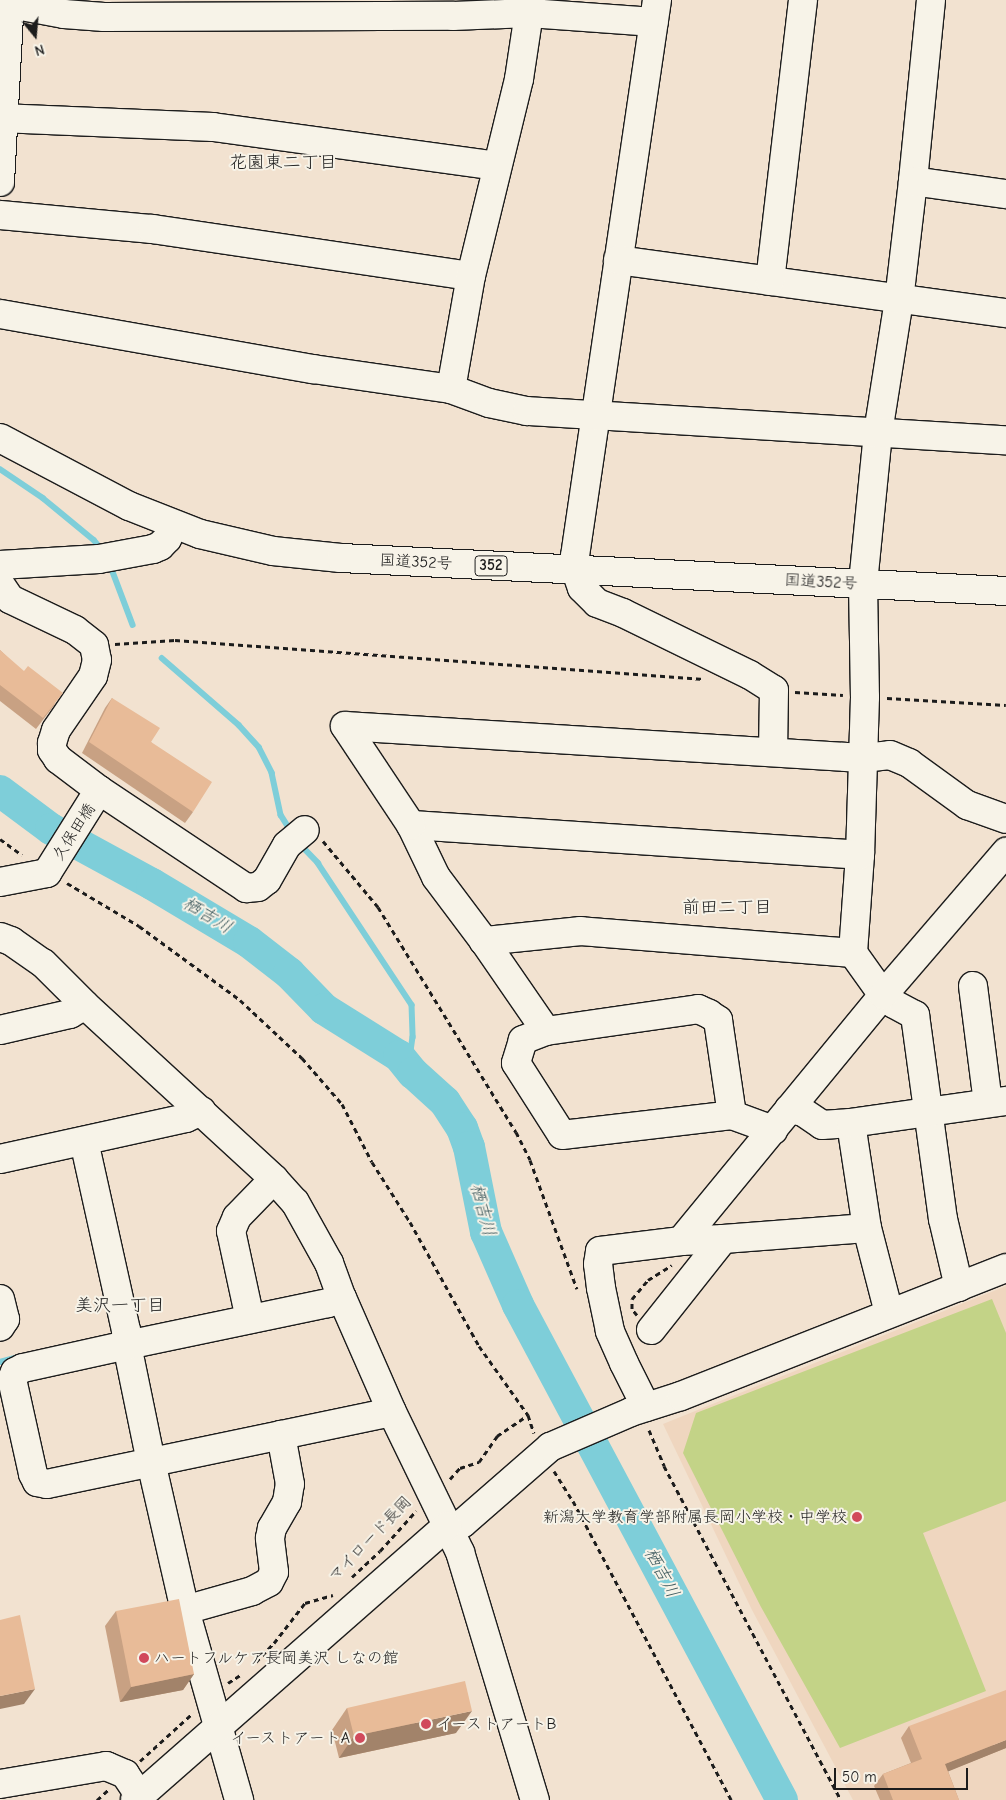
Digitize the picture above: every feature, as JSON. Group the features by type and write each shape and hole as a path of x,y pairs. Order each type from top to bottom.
{"main road":[{"path":"770,281 803,0"},
{"path":"931,0 913,181 899,300 878,433 863,584 865,697 860,855 853,953 883,994 894,1004 915,1015 943,1218 959,1287"},
{"path":"0,182 7,2 64,14 104,17 453,16 530,7 655,11 575,556 576,571 582,588 597,602 623,612 750,675 774,690 773,752"},
{"path":"451,390 471,276 496,166 519,79 530,7"},
{"path":"2,118 213,127 496,166"},
{"path":"913,181 1006,194"},
{"path":"0,215 152,229 471,276"},
{"path":"618,260 899,300 1006,313"},
{"path":"0,314 313,369 451,390 489,403 527,411 1006,440"},
{"name":"国道352号","path":"0,438 89,487 174,525 200,534 274,552 341,558 576,571 1006,591"},
{"path":"0,565 107,558 160,546 174,525"},
{"path":"0,584 10,598 75,630 94,645 98,660 93,676 56,730 52,750 58,759 98,793 246,888 258,887 267,880 296,837"},
{"path":"546,1031 436,877 411,826 345,726 863,758 890,755 910,763 967,805 1006,819"},
{"name":"久保田橋","path":"49,870 98,793"},
{"path":"411,826 860,855"},
{"path":"680,1241 883,994 1006,852"},
{"path":"0,882 49,870"},
{"path":"484,942 581,931 853,953"},
{"path":"0,937 11,941 43,963 85,1005 274,1179 296,1202 329,1263 342,1298 392,1412 460,1552 535,1800"},
{"path":"789,1109 803,1112 822,1125 851,1123 997,1102 973,986"},
{"path":"0,1030 70,1014 85,1005"},
{"path":"732,1116 718,1020 698,1009 546,1031 523,1040 516,1063 562,1134 732,1116 773,1130"},
{"path":"0,1159 186,1118 201,1111"},
{"path":"851,1123 868,1228 889,1313"},
{"path":"84,1142 126,1330 127,1345 151,1462 185,1610 239,1800"},
{"path":"250,1319 231,1231 236,1217 274,1179"},
{"path":"641,1414 624,1363 610,1331 600,1288 600,1252 680,1241 868,1228"},
{"path":"651,1330 723,1239"},
{"path":"0,1784 106,1766 126,1774 138,1798 217,1727 448,1529 463,1523 543,1452 1006,1268"},
{"path":"342,1298 328,1304 127,1345 23,1368 15,1372 12,1379 33,1474 37,1482 47,1484 392,1412"},
{"path":"0,1299 5,1319 0,1327"},
{"path":"185,1610 252,1591 269,1582 274,1572 270,1538 272,1528 287,1502 290,1484 281,1434"},
{"path":"0,1794 2,1800"}],"path":[{"path":"94,645 175,640 710,680"},
{"path":"774,690 1006,705"},
{"path":"296,837 322,840 378,907 516,1132 530,1160 580,1297"},
{"path":"0,839 117,911 188,960 240,1000 302,1058 342,1104 372,1162 410,1222 479,1346 528,1415 543,1452 573,1501 731,1800"},
{"path":"641,1414 664,1466 841,1800"},
{"path":"448,1480 460,1468 479,1462 491,1444 508,1427 528,1415"},
{"name":"マイロード長岡","path":"346,1582 380,1551 420,1507"},
{"name":"マイロード長岡","path":"251,1666 274,1643 305,1603 326,1598 340,1588"},
{"path":"222,1687 246,1672"},
{"path":"135,1766 196,1710"}],"shaded area":[{"name":"新潟大学教育学部附属長岡小学校・中学校","path":"1006,1286 1006,1800 853,1800 752,1610 663,1424"}],"green space":[{"name":"新潟大学教育学部附属長岡小学校・中学校","path":"992,1299 1006,1333 1006,1501 923,1533 986,1691 840,1748 761,1607 683,1453 696,1413"}],"building":[{"path":"0,650 24,671 28,666 63,693 43,718 0,685"},
{"path":"112,698 160,728 151,742 212,782 193,812 89,742"},
{"name":"ハートフルケア長岡美沢 しなの館","path":"179,1599 194,1674 131,1687 116,1611"},
{"path":"20,1615 35,1689 0,1696 0,1620"},
{"path":"465,1681 472,1711 354,1736 347,1708"},
{"path":"1006,1690 1006,1740 945,1764 959,1800 893,1800 883,1774 922,1759 909,1726"}],"waterway":[{"path":"0,469 43,498 94,540 102,550"},
{"path":"110,564 133,625"},
{"path":"162,658 239,725 259,747 272,773 281,815 291,831"},
{"name":"栖吉川","path":"0,791 51,829 152,884 249,942 289,973 324,1009 399,1056 413,1073 445,1102 462,1128 469,1147 486,1232 518,1305 782,1800"},
{"path":"299,843 318,863 412,1005 413,1037 410,1058 413,1073"},
{"path":"0,1362 15,1358"}],"place":[{"name":"新潟大学教育学部附属長岡小学校・中学校","path":"857,1517"},
{"name":"ハートフルケア長岡美沢 しなの館","path":"144,1658"},
{"name":"イーストアートB","path":"426,1724"},
{"name":"イーストアートA","path":"360,1738"}],"district":[{"name":"花園東二丁目","path":"283,163"},
{"name":"前田二丁目","path":"727,908"},
{"name":"美沢一丁目","path":"120,1306"}]}
